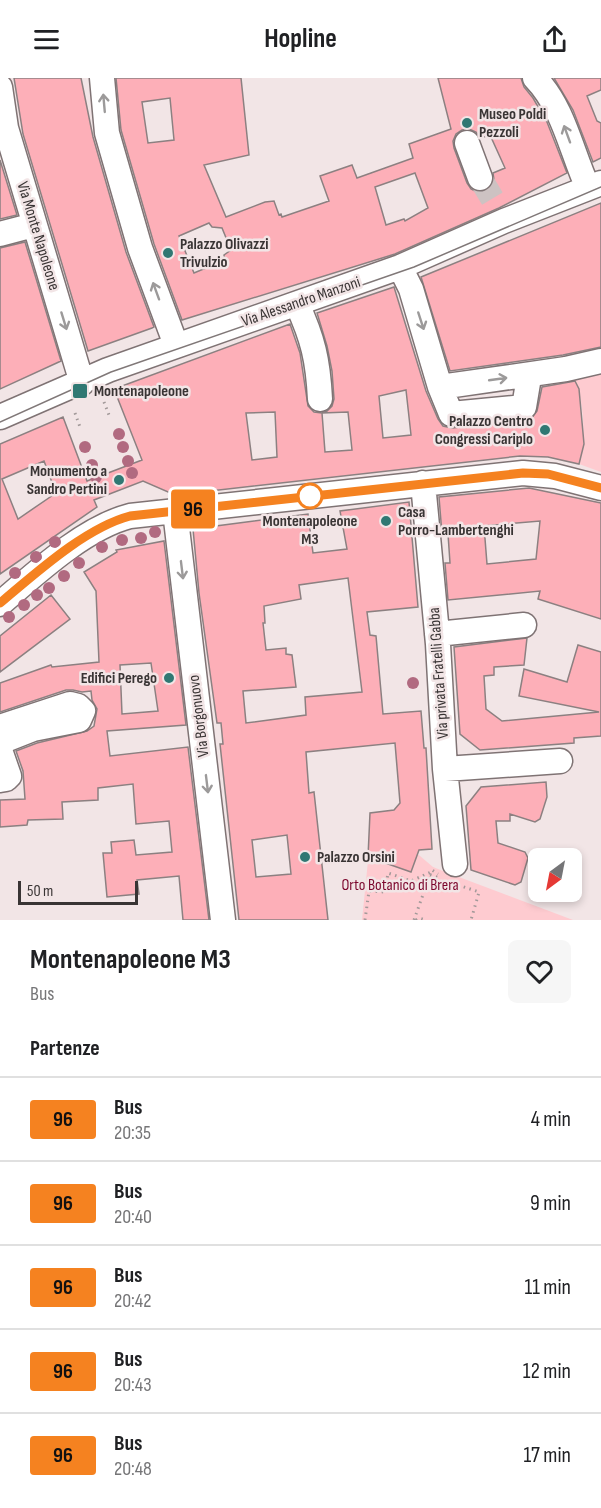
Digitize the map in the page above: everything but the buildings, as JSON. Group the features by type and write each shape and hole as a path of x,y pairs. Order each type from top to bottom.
{"street":[{"path":"102,78 107,133 140,248 176,345"},
{"path":"535,78 548,91 594,186"},
{"name":"Via Monte Napoleone","path":"0,87 3,129 82,383"},
{"path":"467,143 480,178"},
{"name":"Via Alessandro Manzoni","path":"0,417 108,370 400,267 501,214 594,186"},
{"path":"0,234 34,225"},
{"path":"400,267 416,305 440,387 526,375 601,361"},
{"path":"297,304 306,323 318,366 320,399"},
{"path":"0,604 36,573 96,530 113,520 130,516 532,473 571,479 601,488"},
{"name":"Via privata Fratelli Gabba","path":"423,483 437,634 449,867"},
{"name":"Via Borgonuovo","path":"175,512 223,920"},
{"path":"437,634 524,625"},
{"path":"0,727 70,704 78,706 83,711 79,720 33,729 0,742"},
{"path":"0,750 9,776 0,780"},
{"path":"445,769 560,761"}],"path":[{"path":"104,402 109,415"},
{"path":"75,413 80,427"},
{"path":"366,920 369,891 385,892 388,873 411,881 432,870 441,875 449,867"},
{"path":"415,920 430,873"},
{"path":"430,873 480,892 471,920"},
{"path":"415,920 419,918 425,920"}],"green space":[{"path":"601,367 601,472 579,464 583,442 583,419 580,396 572,374"},
{"name":"Orto Botanico di Brera","path":"370,841 413,850 433,867 573,920 362,920"}],"tunnel":[{"path":"480,178 498,208"}],"tram line":[{"path":"0,422 111,372 414,267 601,187"}],"bus line":[{"name":"96","path":"0,603 36,573 96,530 113,520 130,516 523,473 548,474 601,488"}],"place":[{"name":"Museo Poldi Pezzoli","path":"467,123"},
{"name":"Palazzo Olivazzi Trivulzio","path":"168,253"},
{"name":"Montenapoleone","path":"80,391"},
{"name":"Palazzo Centro Congressi Cariplo","path":"545,430"},
{"name":"Monumento a Sandro Pertini","path":"119,480"},
{"name":"Montenapoleone M3","path":"310,496"},
{"name":"Casa Porro-Lambertenghi","path":"386,521"},
{"name":"Edifici Perego","path":"169,678"},
{"name":"Palazzo Orsini","path":"305,857"}]}
